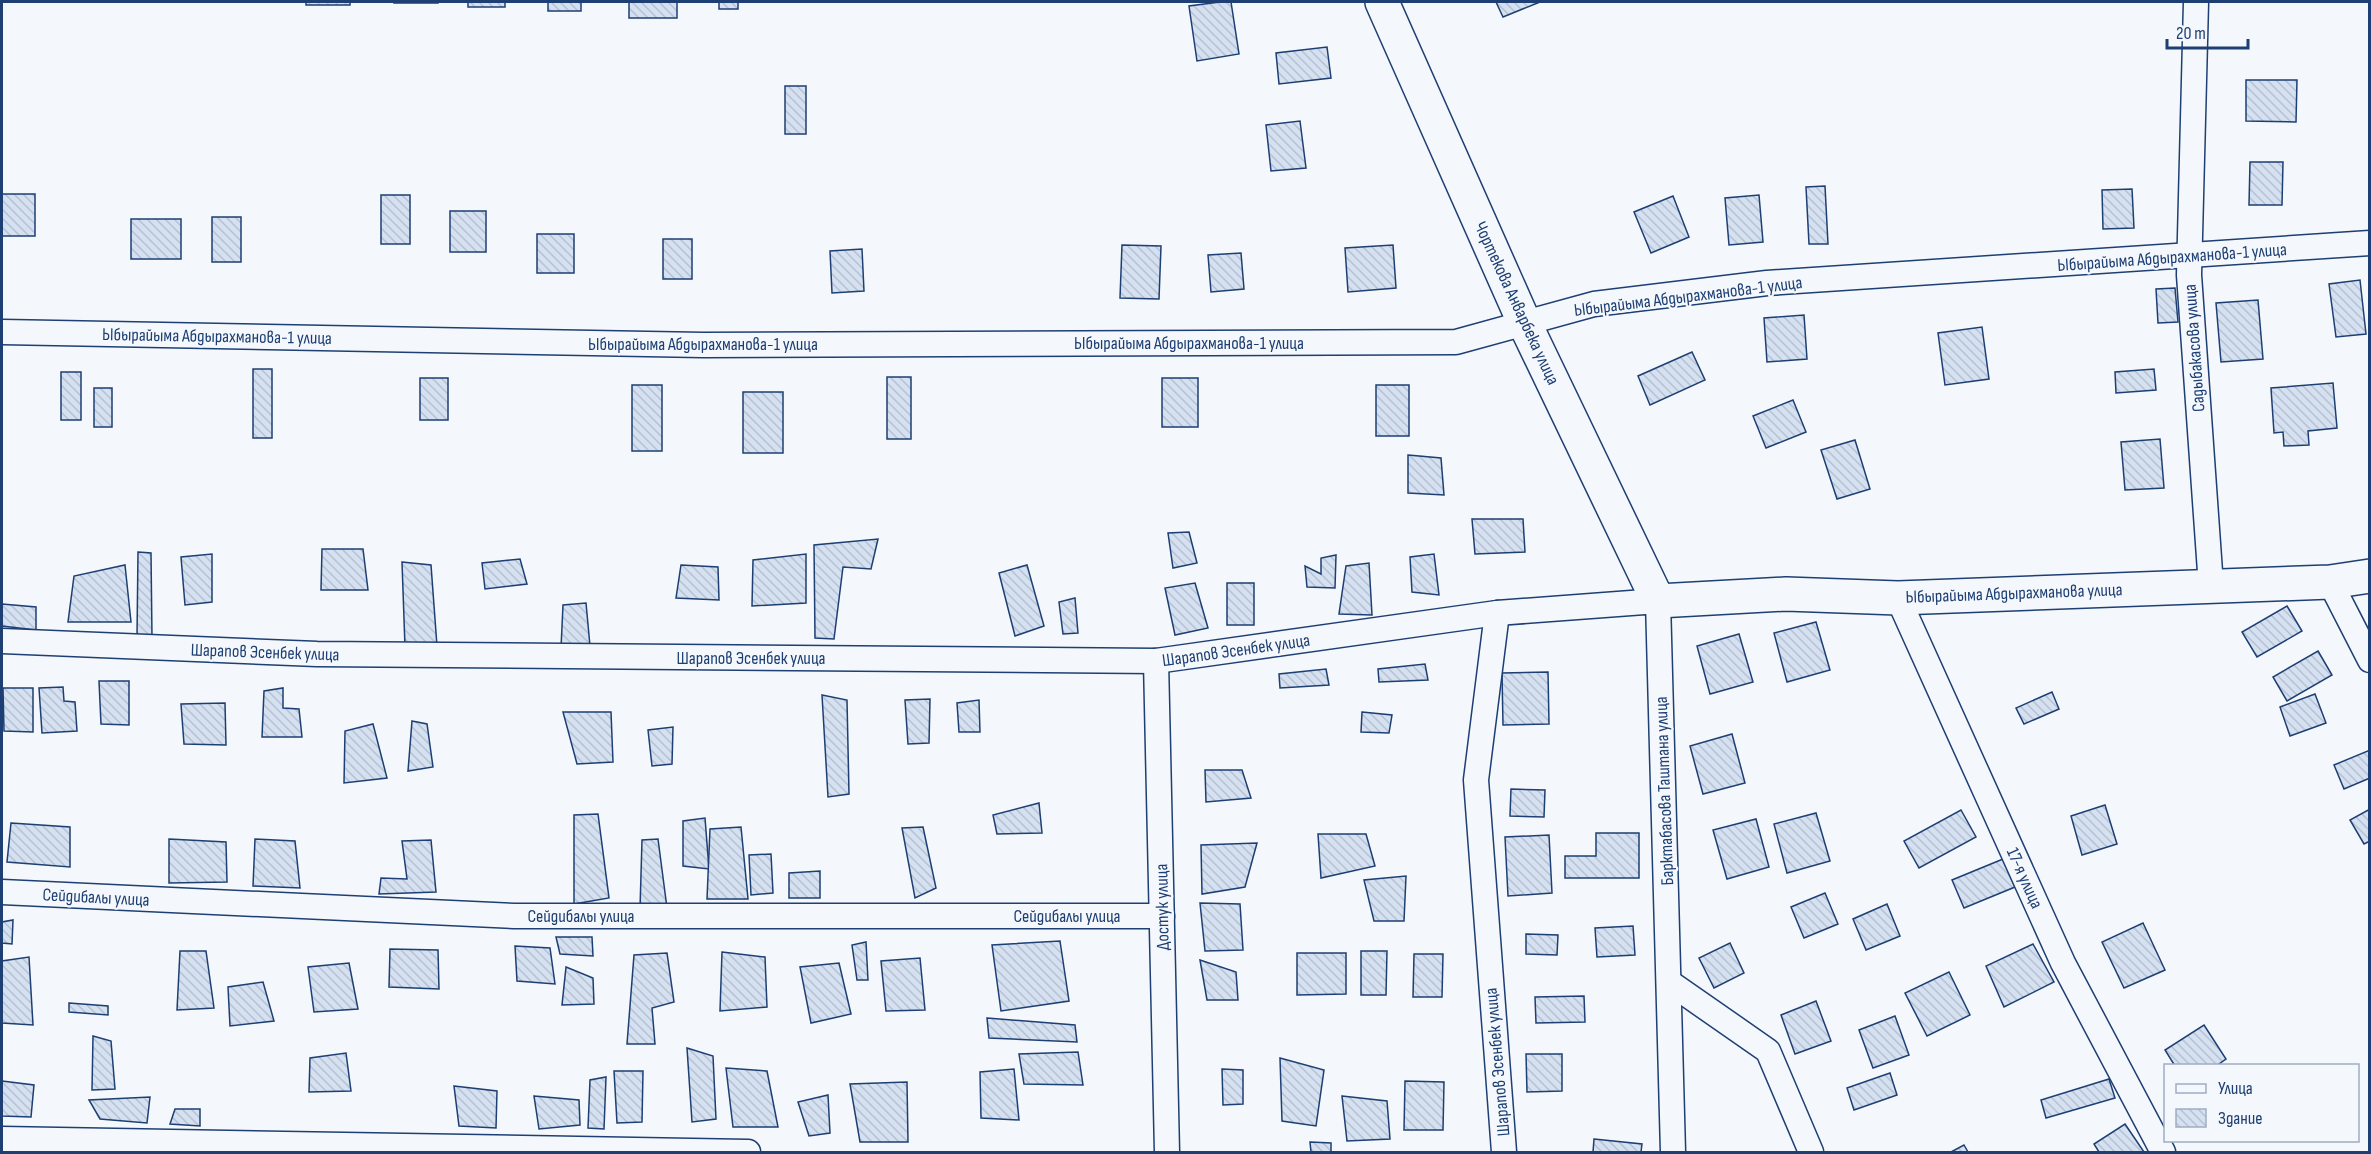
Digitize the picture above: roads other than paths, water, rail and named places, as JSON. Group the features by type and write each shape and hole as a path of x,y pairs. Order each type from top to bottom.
{"street":[{"name":"Чортекова Анварбека улица","path":"1382,2 1524,322 1658,601"},
{"name":"Садыбакасова улица","path":"2196,2 2191,256 2188,275 2211,586"},
{"name":"Ыбырайыма Абдырахманова-1 улица","path":"2,332 703,345 1456,342 1594,304 1767,283 2370,243"},
{"name":"Ыбырайыма Абдырахманова улица","path":"1658,601 1786,594 1898,598 2330,582 2370,576"},
{"path":"2330,582 2370,660"},
{"name":"17-я улица","path":"1898,598 2063,963 2163,1152"},
{"name":"Шарапов Эсенбек улица","path":"2,641 317,654 1156,661 1497,613 1658,601"},
{"name":"Барктабасова Таштана улица","path":"1658,601 1673,1152"},
{"name":"Шарапов Эсенбек улица","path":"1497,613 1476,780 1504,1152"},
{"name":"Достук улица","path":"1156,661 1167,1152"},
{"name":"Сейдибалы улица","path":"2,892 514,916 1162,916"},
{"path":"1669,982 1768,1051 1811,1152"},
{"path":"2,1139 748,1152"}]}
